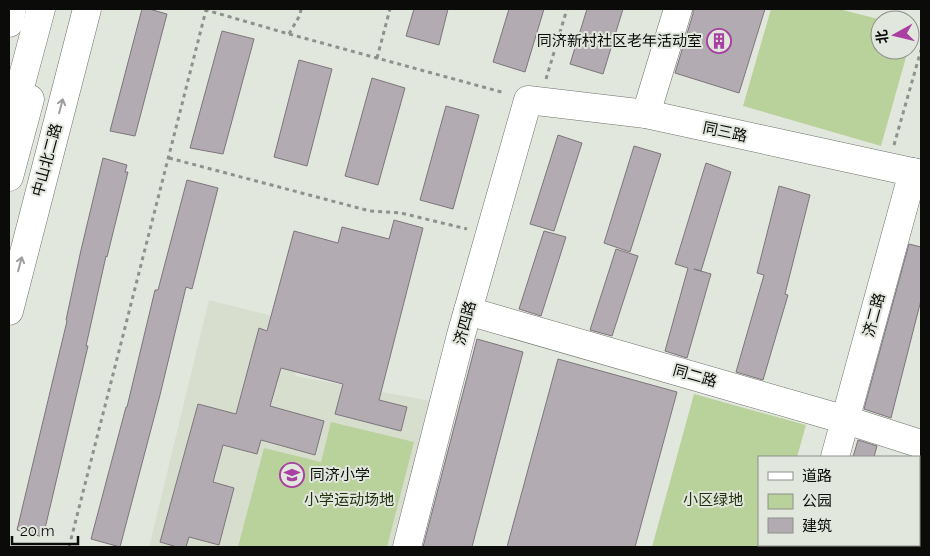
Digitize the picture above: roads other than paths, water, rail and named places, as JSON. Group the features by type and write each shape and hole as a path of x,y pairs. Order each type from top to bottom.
{"main road":[{"path":"9,22 12,9"},
{"path":"9,128 41,9"},
{"path":"9,177 55,9"},
{"name":"中山北二路","path":"9,311 87,9"},
{"path":"646,114 678,9"},
{"name":"同三路","path":"528,100 646,114 917,173"},
{"name":"济四路","path":"407,547 468,311 528,100"},
{"name":"济二路","path":"835,456 917,173"},
{"name":"同二路","path":"468,311 846,420 921,444"}],"place":[{"name":"同济新村社区老年活动室","path":"719,41"},
{"name":"同济小学","path":"292,475"}],"park label":[{"name":"小学运动场地","path":"349,500"},
{"name":"小区绿地","path":"713,500"}]}
